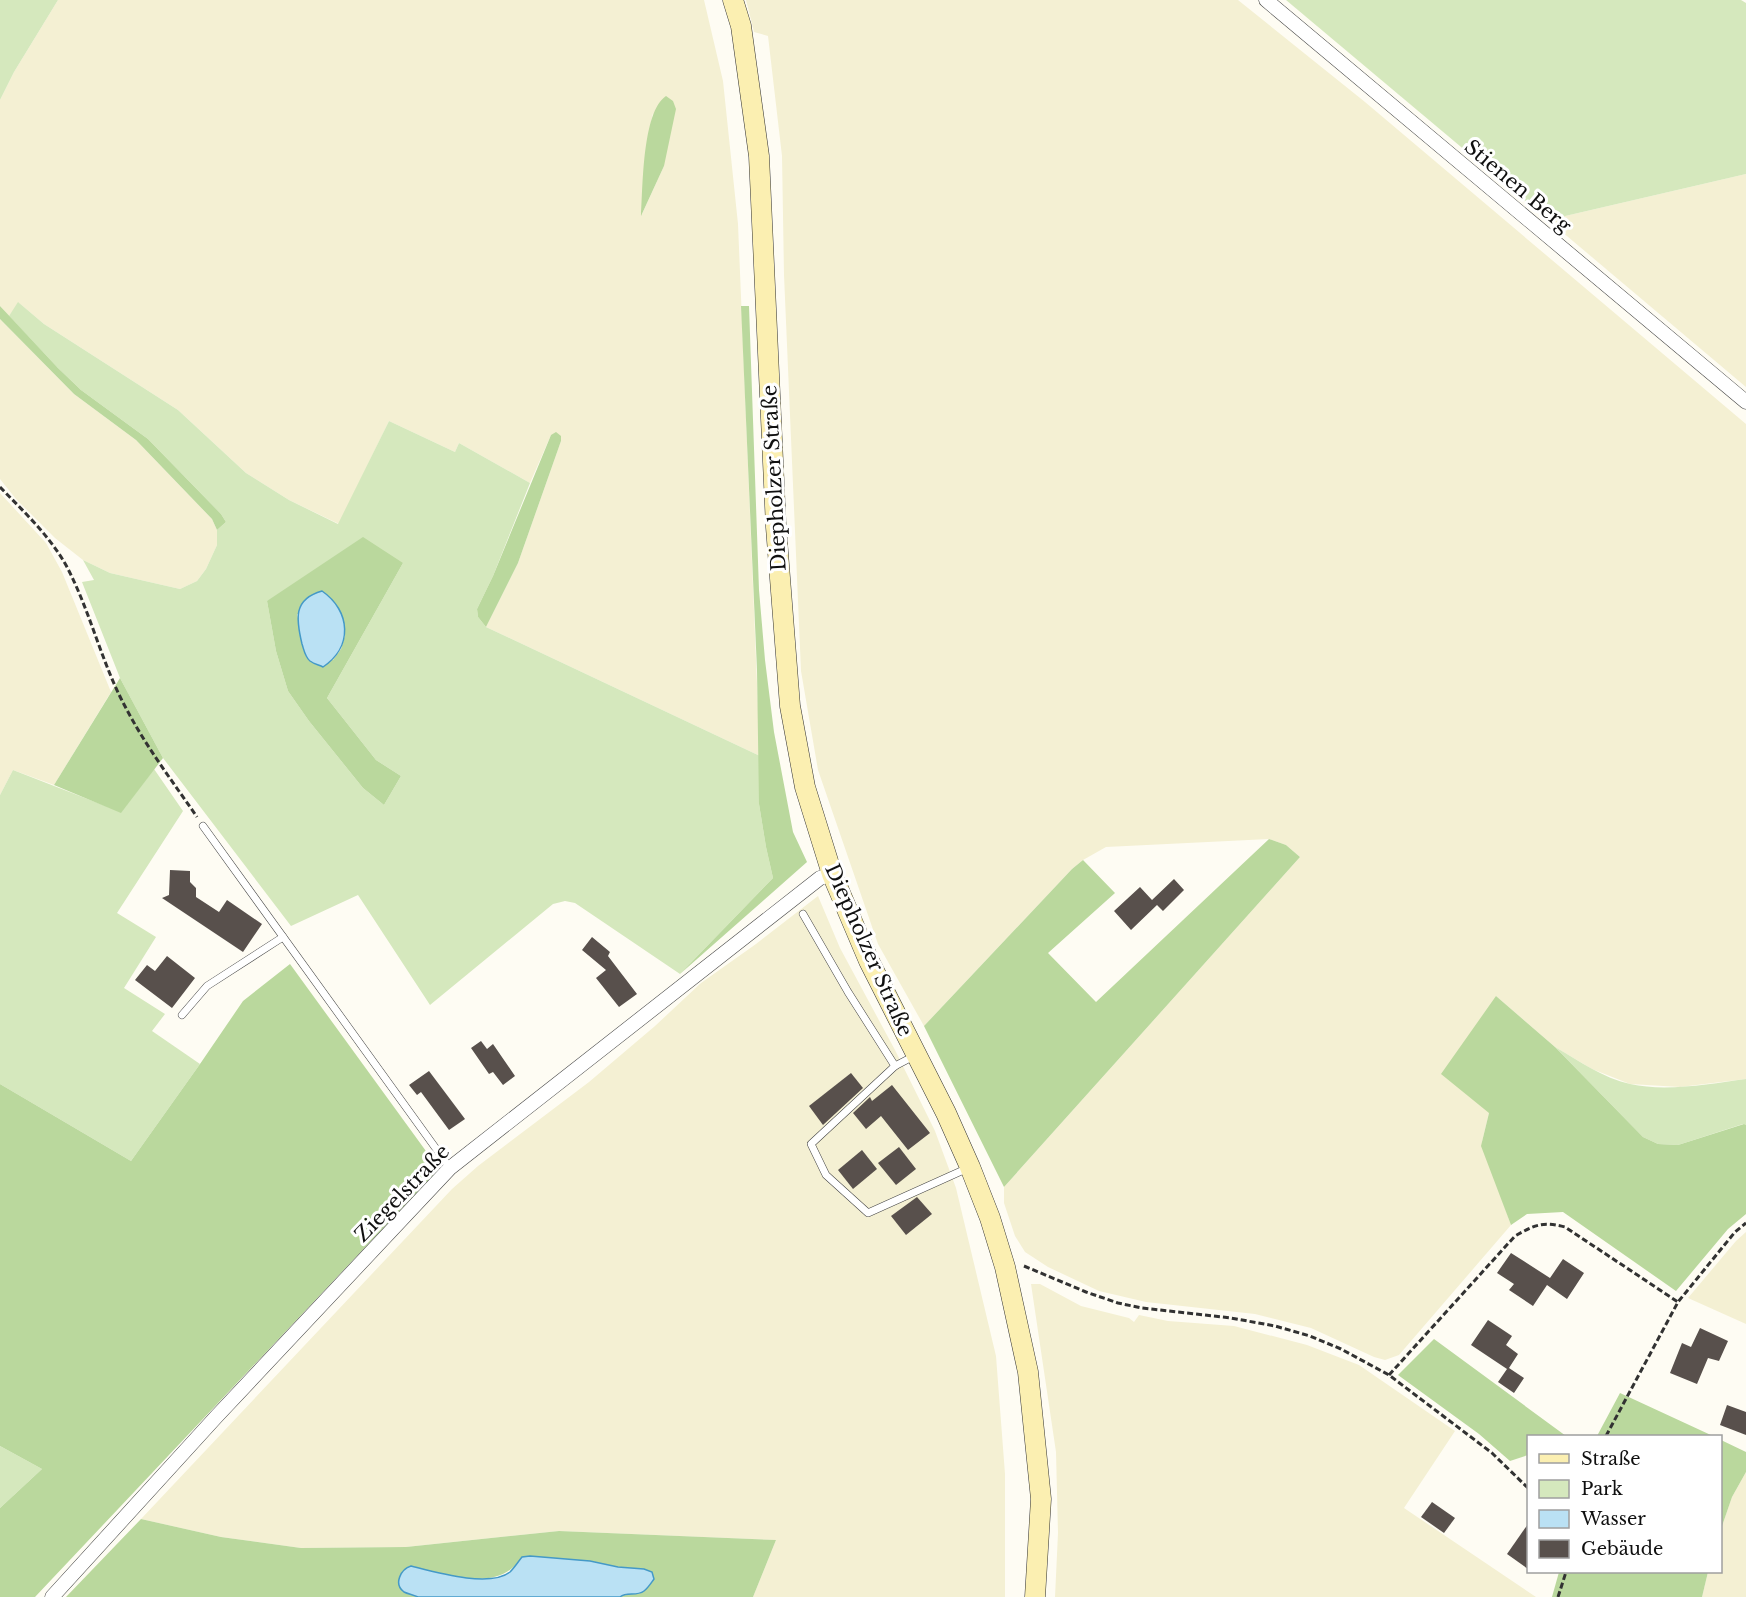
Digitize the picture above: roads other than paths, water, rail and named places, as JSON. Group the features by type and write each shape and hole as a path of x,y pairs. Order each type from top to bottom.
{"main road":[{"name":"Diepholzer Straße","path":"734,0 741,26 759,156 776,527 790,706 805,787 832,874 869,961 946,1113 970,1167 990,1218 1005,1267 1028,1372 1041,1499 1035,1597"}],"street":[{"name":"Stienen Berg","path":"1266,0 1746,402"},
{"name":"Ziegelstraße","path":"52,1597 450,1168 820,878 832,874"}],"lane":[{"path":"203,826 450,1168"},
{"path":"803,914 848,992 895,1066"},
{"path":"182,1015 207,986 283,937"},
{"path":"916,1055 895,1066 811,1144 826,1175 868,1213 970,1167"}],"water":[{"path":"322,591 339,608 345,629 340,650 323,667 308,659 302,644 298,618 301,605 306,599"},
{"path":"522,1557 590,1561 618,1567 644,1569 652,1572 654,1579 641,1593 626,1594 620,1597 418,1597 404,1592 399,1585 401,1573 411,1566 462,1577 489,1579 501,1577 510,1572"}]}
